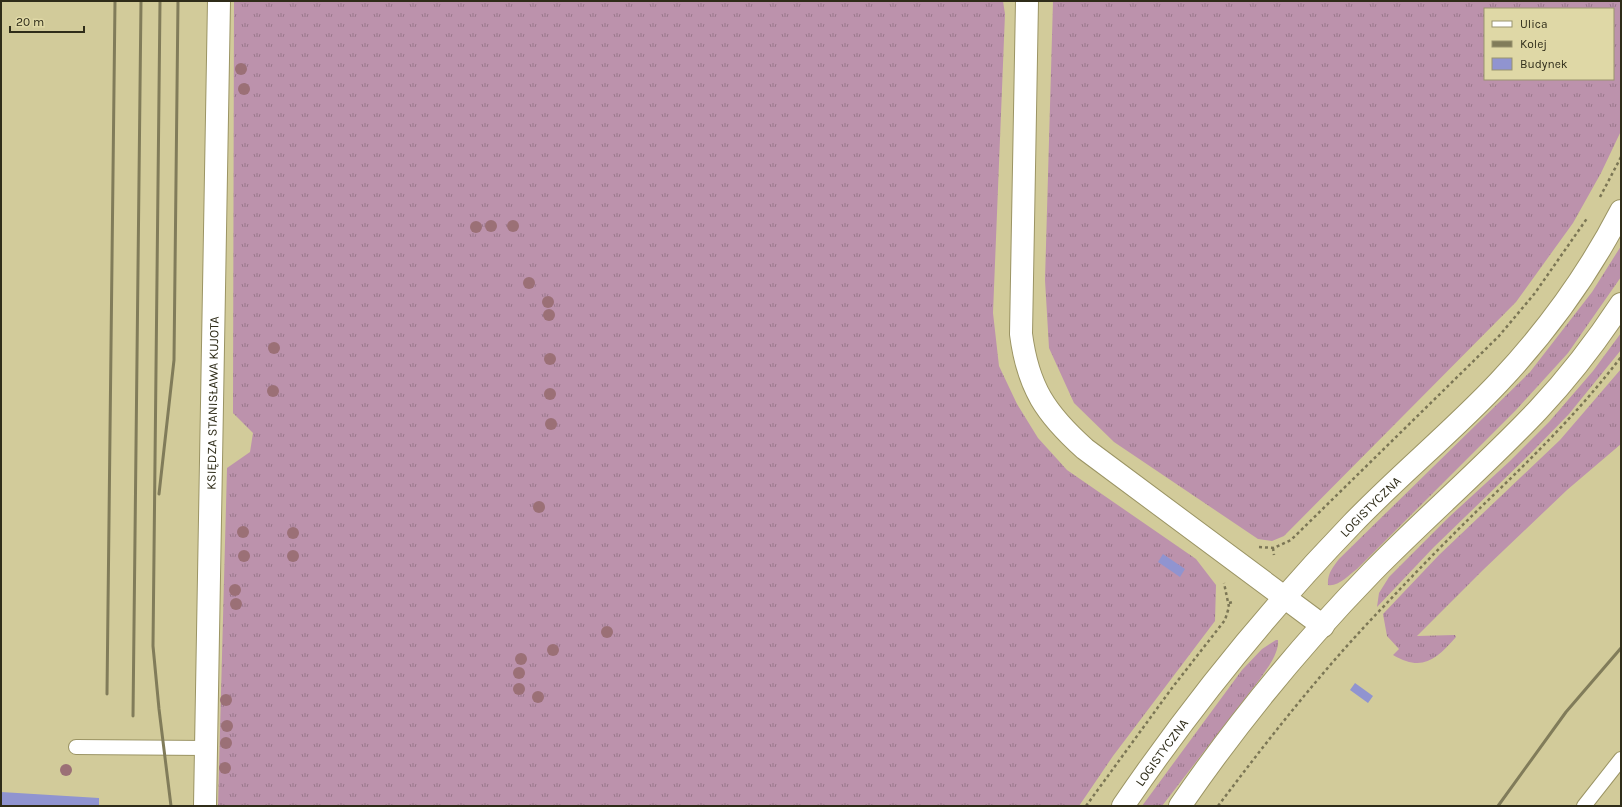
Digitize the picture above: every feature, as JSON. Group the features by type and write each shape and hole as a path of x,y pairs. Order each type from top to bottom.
{"street":[{"name":"KSIĘDZA STANISŁAWA KUJOTA","path":"205,806 219,1"},
{"path":"1027,1 1021,334 1024,357 1031,381 1045,407 1061,428 1085,449 1323,626"},
{"name":"LOGISTYCZNA","path":"1123,806 1185,717 1283,597 1353,522 1482,400 1512,368 1568,298 1596,255 1621,211"},
{"path":"1180,806 1236,729 1323,626 1382,562 1539,409 1582,358 1621,304"}],"lane":[{"path":"76,747 206,748"},
{"path":"1584,806 1621,759"}],"path":[{"path":"1599,200 1621,157"},
{"path":"1254,546 1273,548 1282,546 1291,540 1482,355 1535,293 1589,216"},
{"path":"1218,806 1259,751 1330,666 1383,606 1479,509 1537,454 1572,416 1621,357"},
{"path":"1273,548 1274,554"}],"green space":[{"path":"234,1 1003,1 1005,14 993,313 999,366 1017,404 1038,438 1067,470 1196,559 1216,585 1215,621 1113,756 1079,806 218,806 227,468 250,452 253,433 233,413"},
{"path":"1053,1 1621,1 1621,131 1601,173 1573,223 1516,302 1284,536 1272,541 1258,539 1114,442 1074,403 1049,348 1045,280"},
{"path":"1621,246 1621,277 1568,353 1516,410 1357,569 1336,584 1328,585 1329,574 1339,559 1530,372 1592,292"},
{"path":"1621,333 1621,350 1569,414 1433,548 1377,607 1379,593 1389,577 1449,517 1510,461 1549,422 1593,371"},
{"path":"1621,369 1621,444 1567,490 1483,570 1417,636 1455,635 1456,637 1442,652 1428,661 1420,663 1412,663 1393,655 1399,649 1387,636 1383,614 1439,555 1560,440"},
{"path":"1278,640 1277,650 1269,666 1162,806 1142,806 1242,670 1262,649"}],"building":[{"path":"1163,554 1185,569 1180,577 1158,562"},
{"path":"1355,683 1373,696 1368,703 1350,690"},
{"path":"1,792 99,798 99,806 1,806"}],"railway":[{"path":"107,694 115,1"},
{"path":"133,716 141,1"},
{"path":"160,1 153,646 171,806"},
{"path":"159,494 174,360 178,1"},
{"path":"1498,806 1566,712 1621,648"}]}
